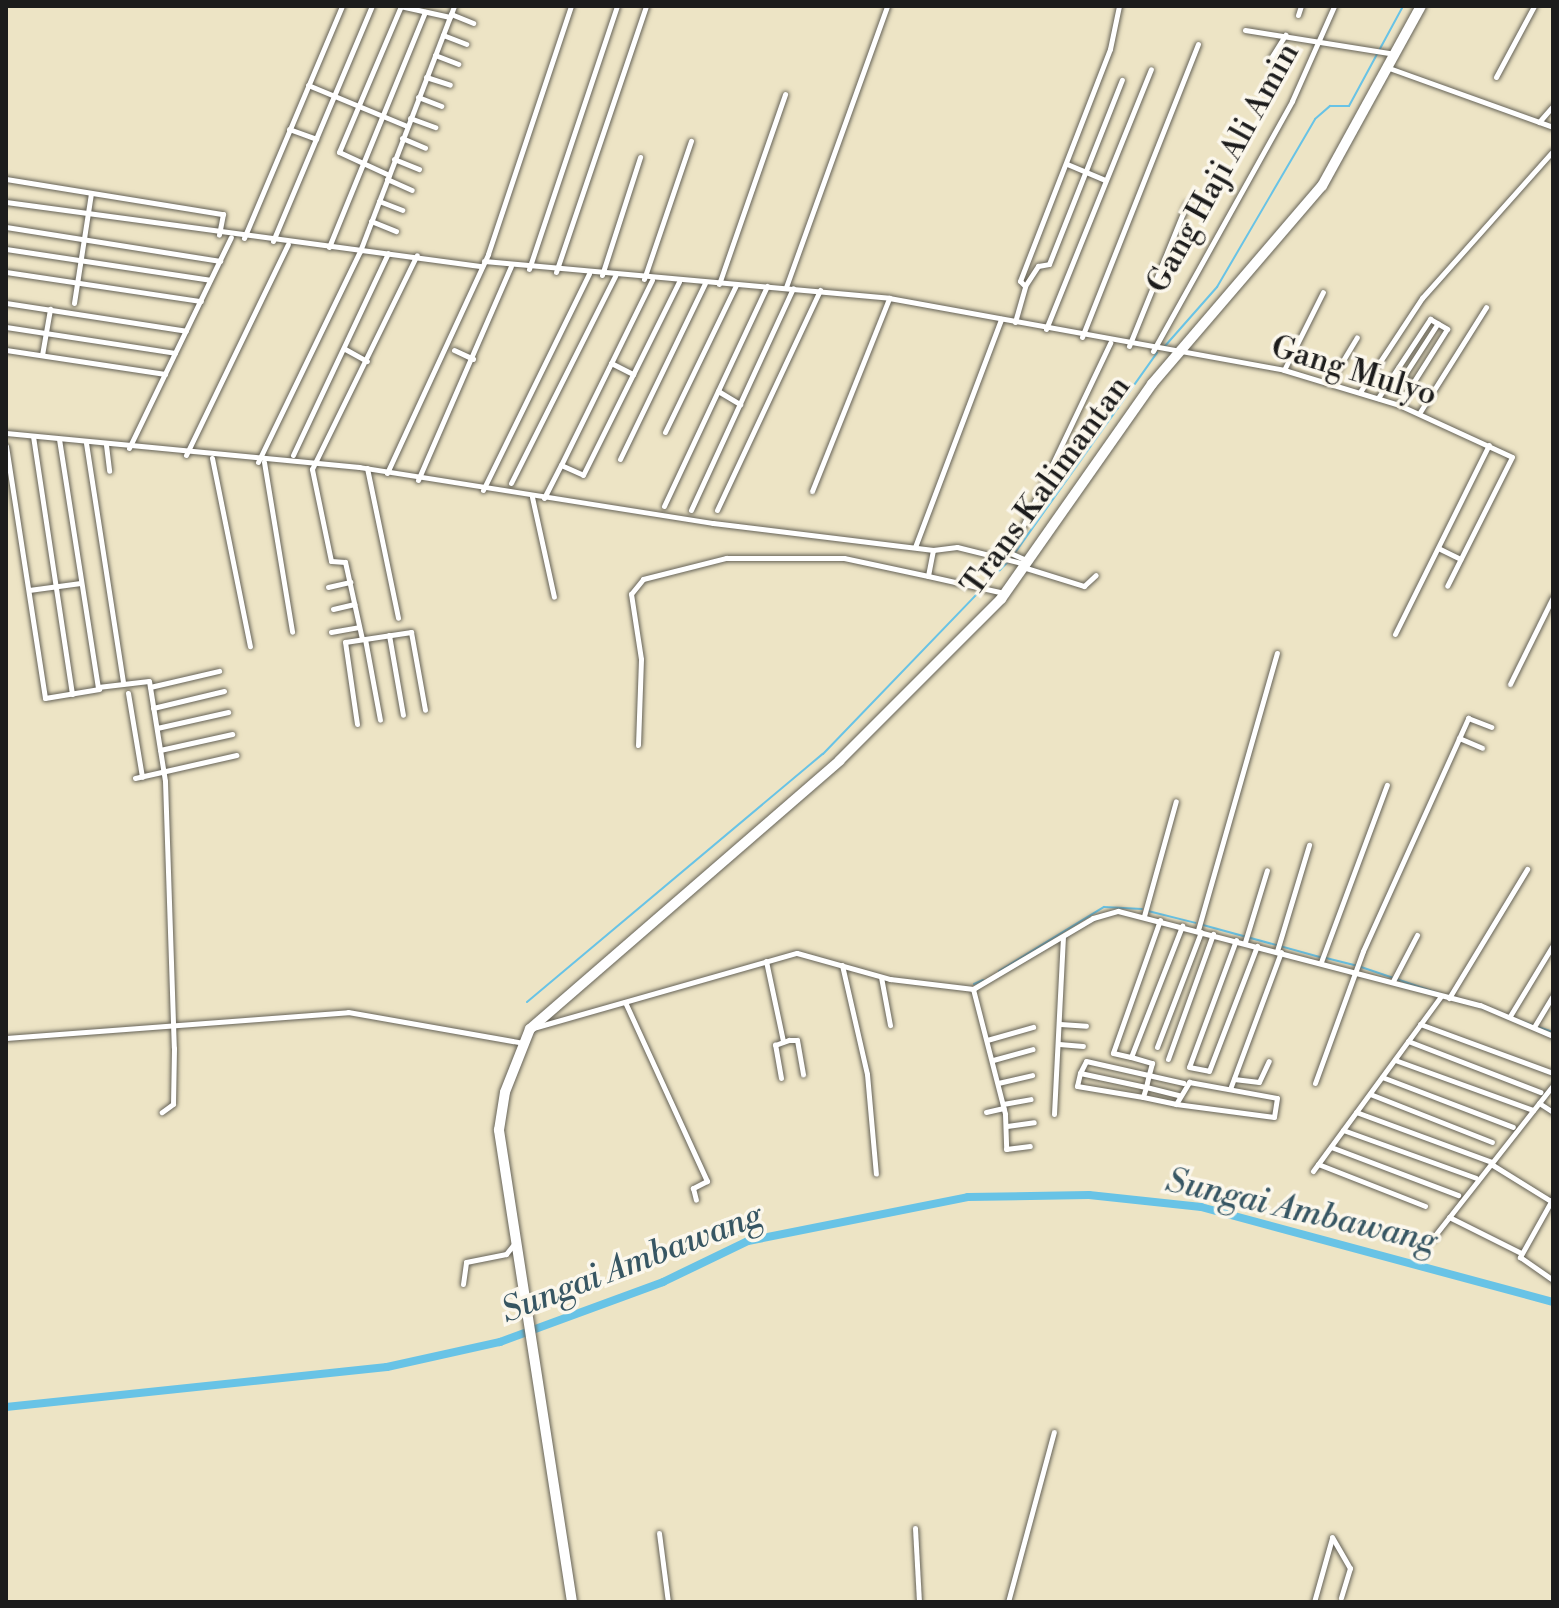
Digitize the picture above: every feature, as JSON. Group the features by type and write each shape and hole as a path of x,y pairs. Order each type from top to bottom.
{"highway":[{"name":"Trans Kalimantan","path":"530,1029 840,760 1005,593 1177,356 1310,203 1389,68 1421,6"},
{"path":"530,1029 499,1114 514,1244 572,1602"}],"street":[{"path":"244,238 342,6"},
{"path":"273,241 372,6"},
{"path":"412,190 339,154 400,6 429,10 473,23"},
{"path":"292,632 261,462 360,251 454,6"},
{"path":"387,473 483,263 571,6"},
{"path":"529,269 617,6"},
{"path":"556,272 646,6"},
{"path":"691,510 789,288 887,6"},
{"path":"1025,286 1020,281 1067,164 1119,6"},
{"path":"1298,15 1301,6"},
{"name":"Gang Haji Ali Amin","path":"1156,352 1321,39 1334,6"},
{"path":"1496,77 1534,6"},
{"path":"329,247 429,10"},
{"path":"1245,30 1381,48 1396,54"},
{"path":"443,35 466,44"},
{"path":"1269,61 1285,35"},
{"path":"1082,337 1198,44"},
{"path":"435,55 458,64"},
{"path":"1389,68 1553,127"},
{"path":"1046,329 1151,69"},
{"path":"426,77 450,85"},
{"path":"1015,322 1025,286 1038,265 1049,264 1122,80"},
{"path":"308,85 407,126"},
{"path":"719,284 785,94"},
{"path":"418,97 441,106"},
{"path":"1539,122 1553,106"},
{"path":"410,118 435,127"},
{"path":"289,129 316,139"},
{"path":"402,138 425,148"},
{"path":"644,279 691,141"},
{"path":"1360,392 1422,298 1553,151"},
{"path":"602,275 640,157"},
{"path":"394,159 419,169"},
{"path":"1067,164 1105,180"},
{"path":"6,179 223,214 219,235"},
{"path":"74,303 91,193"},
{"path":"379,201 402,210"},
{"name":"Gang Mulyo","path":"6,202 288,244 417,255 556,272 820,290 889,298 1177,356 1284,370 1420,412 1511,455 1461,559"},
{"path":"1129,346 1187,203"},
{"path":"371,221 396,231"},
{"path":"6,227 220,261"},
{"path":"128,449 231,237"},
{"path":"186,455 288,244"},
{"path":"6,249 210,280"},
{"path":"293,455 388,253"},
{"path":"380,720 345,562 331,561 315,465 417,255"},
{"path":"418,480 511,266"},
{"path":"6,272 201,301"},
{"path":"483,490 589,274"},
{"path":"511,483 615,276"},
{"path":"544,498 652,279"},
{"path":"561,465 586,474 679,282"},
{"path":"620,459 705,283"},
{"path":"665,432 736,285"},
{"path":"664,506 767,286"},
{"path":"717,510 820,290"},
{"path":"1284,370 1323,292"},
{"path":"812,491 868,358 889,298"},
{"path":"6,303 186,331"},
{"path":"1420,412 1486,307"},
{"path":"42,355 50,309"},
{"path":"915,547 1001,319"},
{"path":"1378,398 1428,320 1438,323 1447,329 1399,405"},
{"path":"1412,384 1403,377 1438,323"},
{"path":"6,327 175,353"},
{"path":"1330,382 1357,337"},
{"path":"1012,557 1110,343"},
{"path":"345,349 367,361"},
{"path":"6,350 165,374"},
{"path":"454,350 473,359"},
{"path":"611,363 633,374"},
{"path":"718,391 740,404"},
{"path":"6,433 212,458 367,468 418,480 532,497 933,550 1012,557 1086,586 1096,575"},
{"path":"33,436 72,694"},
{"path":"59,439 99,689"},
{"path":"86,442 123,683"},
{"path":"106,445 109,471"},
{"path":"1395,634 1489,445"},
{"path":"6,446 45,698 146,679 150,687 164,772 174,1021 173,1104 162,1112"},
{"path":"212,458 250,646"},
{"path":"367,468 398,618"},
{"path":"532,497 554,597"},
{"path":"1438,548 1461,559 1447,586"},
{"path":"928,576 933,550"},
{"path":"638,745 641,659 631,594 643,579 718,558 844,558 1005,593"},
{"path":"328,587 350,582"},
{"path":"29,590 81,583"},
{"path":"1510,684 1553,597"},
{"path":"333,609 354,604"},
{"path":"331,632 359,627"},
{"path":"357,724 343,645 363,639 412,633 425,710"},
{"path":"389,635 403,715"},
{"path":"1157,1047 1199,928 1277,653"},
{"path":"150,687 219,671"},
{"path":"153,708 224,691"},
{"path":"128,693 139,778 236,755"},
{"path":"157,728 228,712"},
{"path":"1315,1083 1356,968 1469,717 1491,727"},
{"path":"160,750 232,734"},
{"path":"1459,738 1482,748"},
{"path":"1322,960 1387,785"},
{"path":"1145,912 1176,801"},
{"path":"1230,1089 1279,949 1309,845"},
{"path":"1449,998 1527,869"},
{"path":"1246,939 1267,870"},
{"path":"530,1029 797,953 881,977 973,989 1107,912 1145,912 1182,926 1236,940 1246,939 1257,946 1356,968 1510,1016 1553,1036"},
{"path":"1143,1097 1152,1063 1111,1051 1160,920"},
{"path":"1131,1057 1182,926"},
{"path":"1168,1059 1213,934"},
{"path":"1393,981 1417,935"},
{"path":"1054,1114 1063,936"},
{"path":"1236,940 1189,1067 1209,1071 1257,946"},
{"path":"1510,1016 1553,945"},
{"path":"766,961 783,1041"},
{"path":"842,964 867,1074 876,1174"},
{"path":"881,977 890,1025"},
{"path":"973,989 1003,1106 1007,1126 1006,1149 1030,1146"},
{"path":"1534,1027 1553,995"},
{"path":"1313,1171 1441,996"},
{"path":"625,1002 707,1181 693,1188 696,1200"},
{"path":"6,1038 174,1021 364,1013 523,1043"},
{"path":"1060,1024 1086,1026"},
{"path":"1420,1024 1553,1073"},
{"path":"987,1040 1033,1027"},
{"path":"781,1078 775,1045 783,1041 797,1040 803,1074"},
{"path":"1408,1041 1540,1092"},
{"path":"1059,1044 1083,1046"},
{"path":"993,1060 1033,1049"},
{"path":"1395,1060 1533,1110"},
{"path":"1085,1061 1149,1074 1277,1098 1274,1117 1080,1087 1080,1073 1085,1061"},
{"path":"1234,1079 1259,1082 1269,1061"},
{"path":"1080,1073 1179,1095"},
{"path":"998,1083 1032,1075"},
{"path":"1382,1077 1513,1127"},
{"path":"1176,1104 1184,1083"},
{"path":"1432,1239 1553,1085"},
{"path":"1370,1094 1492,1142"},
{"path":"986,1112 1031,1099"},
{"path":"1539,1103 1553,1112"},
{"path":"1356,1112 1491,1163 1552,1199 1521,1253 1524,1265 1553,1280"},
{"path":"1007,1126 1034,1122"},
{"path":"1343,1130 1476,1178"},
{"path":"1331,1147 1458,1195"},
{"path":"1318,1164 1425,1206"},
{"path":"1449,1217 1521,1253"},
{"path":"463,1284 466,1262 509,1253 514,1244"},
{"path":"1008,1602 1054,1432"},
{"path":"915,1528 919,1602"},
{"path":"659,1533 668,1602"},
{"path":"1314,1602 1332,1537 1350,1568 1341,1598"}],"waterway":[{"path":"1165,346 1217,287 1315,119 1330,106 1349,106 1403,6"},
{"path":"1014,554 1157,353"},
{"path":"527,1002 823,754 1008,562"},
{"path":"999,971 1104,907 1142,909"},
{"path":"1148,911 1196,923"},
{"path":"1203,925 1320,957"},
{"path":"1326,958 1355,965"},
{"path":"1361,967 1553,1032"},
{"path":"974,984 983,980"},
{"name":"Sungai Ambawang","path":"6,1407 387,1367 500,1342 663,1282 748,1241 968,1197 1089,1195 1201,1207 1553,1302"}]}
